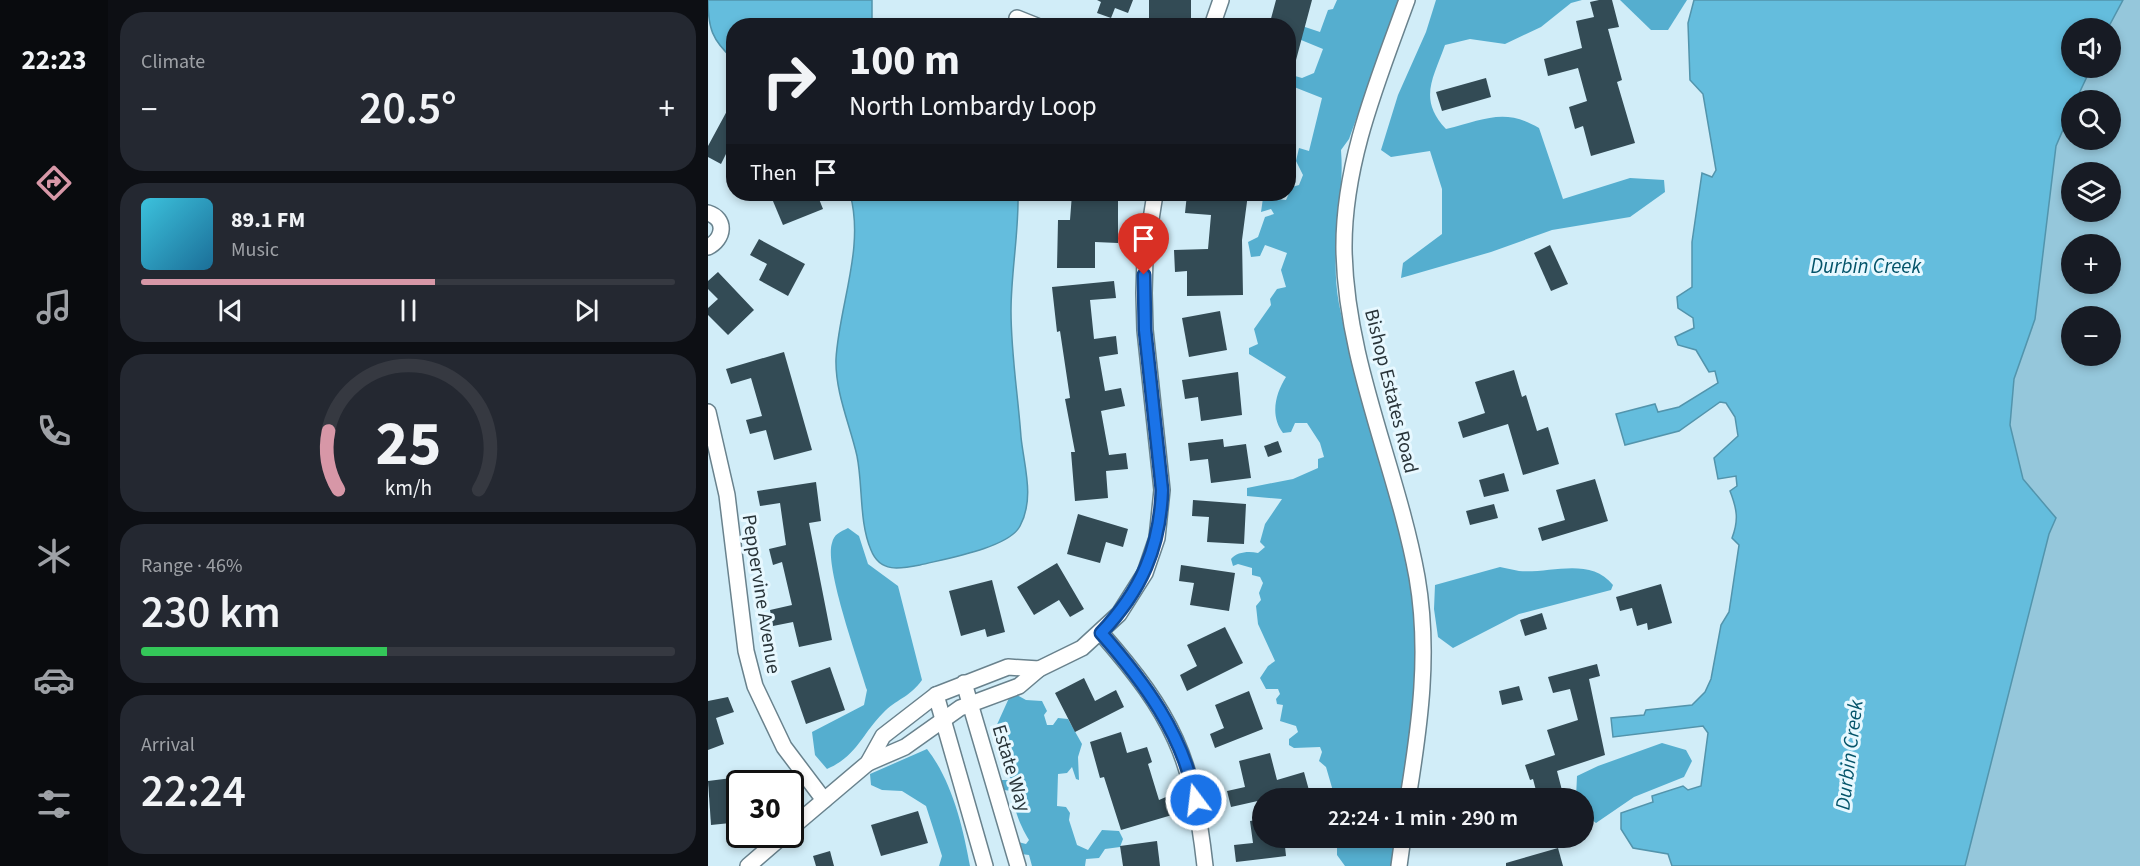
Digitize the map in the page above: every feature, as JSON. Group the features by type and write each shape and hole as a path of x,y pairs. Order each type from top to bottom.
{"street":[{"path":"1215,18 1221,0"},
{"name":"Bishop Estates Road","path":"1407,0 1359,142 1350,180 1344,247 1348,301 1357,350 1404,519 1417,578 1424,655 1422,711 1410,788"},
{"path":"804,817 868,763 905,747 943,719 966,706 1019,686 1039,669 1075,652 1101,633 1124,607 1145,573 1157,538 1162,490 1145,330 1145,257 1154,201"},
{"path":"708,213 716,216 721,222 722,231 718,241 708,247"},
{"name":"Peppervine Avenue","path":"708,412 727,495 746,651 755,686 784,747 824,800"},
{"path":"1101,633 1138,675 1172,728 1193,785 1205,866"},
{"path":"868,763 884,736 936,695 1008,667 1039,669"},
{"name":"Estate Way","path":"958,686 1018,866"},
{"path":"936,695 985,866"},
{"path":"748,866 769,848"},
{"path":"1399,866 1401,848"}],"shaded area":[{"path":"1337,0 1399,0 1349,139 1341,150 1336,284 1346,335 1387,485 1411,589 1415,671 1403,788 1332,788 1326,767 1319,761 1322,752 1320,747 1294,748 1289,745 1289,739 1298,732 1296,726 1280,721 1283,705 1277,704 1276,699 1280,694 1278,689 1266,689 1260,678 1268,666 1275,661 1258,624 1256,606 1261,600 1259,593 1263,583 1260,577 1252,575 1252,568 1238,564 1233,566 1231,559 1243,553 1258,553 1265,547 1260,542 1265,524 1282,499 1247,496 1247,488 1293,479 1318,468 1318,459 1324,457 1320,443 1307,423 1295,423 1291,432 1283,433 1275,412 1279,391 1286,377 1249,354 1249,348 1258,344 1254,329 1271,305 1270,299 1277,289 1286,287 1281,270 1287,253 1265,245 1260,256 1251,257 1248,242 1258,237 1265,217 1274,214 1271,209 1261,212 1263,201 1296,201 1296,186 1299,185 1303,175 1296,161 1299,148 1309,151 1322,98 1296,88 1296,76 1302,78 1314,73 1323,49 1296,38 1296,24 1320,32 1328,10 1333,9"},
{"path":"1436,0 1582,0 1571,3 1541,27 1505,44 1470,39 1445,45 1430,88 1432,108 1446,129 1494,117 1515,118 1539,128 1563,199 1630,178 1664,180 1665,192 1630,217 1552,230 1491,252 1401,278 1403,263 1442,234 1442,189 1430,151 1391,157 1381,150 1398,95 1426,32"},
{"path":"1620,0 1687,0 1668,30 1651,30"},
{"path":"2123,0 2140,0 2140,866 1965,866 2049,534 2056,518 2023,479 2010,425 2014,379 2035,319 2031,168 2061,120 2061,150 2121,150 2121,90 2079,90 2086,78 2121,78 2121,18 2113,18"},
{"path":"848,528 859,536 868,564 898,586 922,680 912,691 883,713 845,758 827,769 815,755 812,732 864,705 867,690 837,592 831,555 834,537"},
{"path":"1500,567 1519,571 1581,569 1604,576 1613,585 1611,590 1519,614 1453,648 1438,637 1434,609 1435,585"},
{"path":"1015,694 1026,700 1042,701 1047,711 1044,715 1047,725 1053,725 1058,718 1068,719 1082,744 1078,757 1079,780 1076,779 1072,767 1067,773 1058,774 1057,806 1066,807 1070,813 1069,820 1077,845 1088,850 1102,830 1119,831 1123,839 1120,847 1105,849 1099,858 1086,859 1085,866 1032,866 1029,855 1021,854 1018,842 1026,844 1029,840 1018,817 1013,791 1003,790 1000,780 1012,780 1001,766 1001,754 997,749 1000,742 995,729 1009,698"},
{"path":"1662,743 1686,750 1692,761 1684,777 1634,797 1596,823 1594,822 1594,788 1576,788 1577,776"},
{"path":"927,749 950,790 960,820 970,866 939,866 942,856 926,806 902,791 882,790 871,785 870,774"},
{"path":"1337,848 1394,848 1391,866 1345,866 1337,855"}],"water":[{"path":"708,0 872,0 872,18 726,18 726,52 713,33"},
{"name":"Durbin Creek","path":"1694,0 2123,0 2113,18 2061,18 2061,78 2086,78 2081,90 2061,90 2061,134 2056,146 2035,319 2014,379 2010,425 2023,479 2056,518 2049,534 1965,866 1672,866 1668,854 1633,848 1621,829 1621,813 1653,802 1652,796 1683,786 1688,790 1701,786 1708,733 1703,726 1613,737 1611,718 1644,715 1646,710 1692,705 1705,692 1711,679 1721,625 1729,612 1739,545 1732,538 1736,526 1736,515 1730,491 1737,486 1736,476 1718,479 1714,458 1738,436 1735,417 1726,403 1720,402 1679,431 1625,445 1616,414 1655,404 1658,412 1679,407 1718,383 1715,371 1709,372 1696,350 1678,345 1675,337 1694,328 1693,318 1678,308 1677,297 1692,287 1692,242 1702,173 1712,177 1716,170 1703,94 1690,80 1688,23"},
{"path":"851,201 1018,201 1011,327 1028,493 1020,526 1014,534 1003,541 975,552 898,568 891,568 880,563 871,550 863,516 857,456 840,396 836,371 838,339 853,256 854,214"}],"building":[{"path":"1097,0 1133,0 1128,13 1115,8 1111,18 1097,13 1101,2"},
{"path":"1149,0 1191,0 1191,18 1149,18"},
{"path":"1276,0 1312,0 1296,60 1296,18 1271,18"},
{"path":"1612,0 1619,27 1608,29 1622,80 1617,82 1635,143 1591,156 1583,126 1575,129 1569,107 1587,101 1578,68 1548,76 1544,59 1582,48 1576,21 1594,17 1590,2"},
{"path":"1486,78 1491,97 1442,111 1436,92"},
{"path":"726,113 726,154 721,164 708,157 708,146"},
{"path":"773,201 820,201 823,209 783,225"},
{"path":"1071,201 1118,201 1118,243 1095,242 1095,268 1057,268 1058,220 1070,220"},
{"path":"1186,201 1247,201 1242,240 1243,295 1187,296 1187,271 1175,272 1174,250 1208,249 1211,215 1185,213"},
{"path":"759,239 805,264 788,296 759,280 767,264 750,255"},
{"path":"1550,245 1568,284 1551,291 1534,253"},
{"path":"718,272 754,310 728,335 708,315 708,308 718,299 708,289 708,281"},
{"path":"1114,281 1116,298 1090,300 1094,339 1116,336 1118,354 1099,357 1105,391 1121,388 1125,406 1101,411 1109,455 1126,453 1128,469 1106,471 1108,498 1075,501 1071,452 1075,452 1065,399 1070,398 1060,331 1057,332 1052,287"},
{"path":"1220,311 1227,350 1189,357 1182,318"},
{"path":"784,352 812,450 774,460 766,430 750,434 746,420 762,416 751,378 731,384 726,369"},
{"path":"1514,370 1522,397 1526,395 1537,431 1548,427 1559,464 1523,475 1508,424 1463,438 1458,422 1485,413 1475,382"},
{"path":"1238,372 1242,415 1201,421 1198,397 1185,399 1182,380"},
{"path":"1223,439 1224,447 1246,444 1251,478 1211,483 1208,459 1190,461 1188,443"},
{"path":"1278,441 1282,452 1268,457 1264,446"},
{"path":"1504,473 1509,491 1484,497 1479,480"},
{"path":"1595,479 1608,521 1542,541 1538,528 1565,520 1556,490"},
{"path":"816,482 821,521 809,523 832,640 799,647 793,622 773,626 770,610 792,605 782,562 773,565 769,549 786,545 780,503 760,506 757,491"},
{"path":"1193,500 1246,504 1244,544 1207,542 1209,517 1192,516"},
{"path":"1494,504 1498,518 1470,525 1466,511"},
{"path":"1078,514 1128,529 1123,547 1106,542 1100,563 1067,554"},
{"path":"1057,563 1084,609 1070,617 1059,600 1034,615 1017,587"},
{"path":"1181,565 1235,573 1229,611 1190,605 1194,583 1179,581"},
{"path":"992,580 1005,632 987,637 985,629 961,636 949,591"},
{"path":"1661,584 1672,623 1648,630 1647,623 1637,626 1632,608 1620,611 1616,597"},
{"path":"1542,613 1547,629 1525,636 1520,620"},
{"path":"1225,627 1243,663 1187,691 1180,675 1197,666 1187,645"},
{"path":"1597,664 1600,676 1589,679 1605,755 1557,771 1561,788 1535,788 1525,765 1555,755 1547,730 1578,720 1570,689 1553,693 1548,677"},
{"path":"830,667 845,710 806,724 791,681"},
{"path":"1084,678 1095,701 1116,690 1124,707 1075,732 1055,693"},
{"path":"1519,686 1523,700 1502,705 1499,691"},
{"path":"1249,691 1263,729 1215,748 1210,734 1224,728 1215,705"},
{"path":"728,697 734,712 716,718 724,744 708,750 708,701"},
{"path":"1121,732 1127,753 1147,747 1152,762 1148,764 1159,800 1166,797 1172,815 1121,830 1104,777 1100,778 1090,742"},
{"path":"1270,753 1277,780 1304,772 1308,788 1252,788 1252,802 1231,807 1227,791 1245,787 1239,761"},
{"path":"726,779 726,823 711,825 708,781"},
{"path":"918,811 928,843 881,856 871,825"},
{"path":"1157,841 1160,866 1123,866 1120,846"},
{"path":"1252,843 1252,848 1285,848 1286,856 1236,862 1234,845"},
{"path":"1558,848 1563,866 1506,866 1506,863"},
{"path":"830,851 834,866 816,866 813,856"}],"route":[{"path":"1144,275 1145,330 1162,490 1161,514 1157,538 1145,573 1134,594 1101,633 1138,675 1172,728 1184,757 1196,800"}]}
